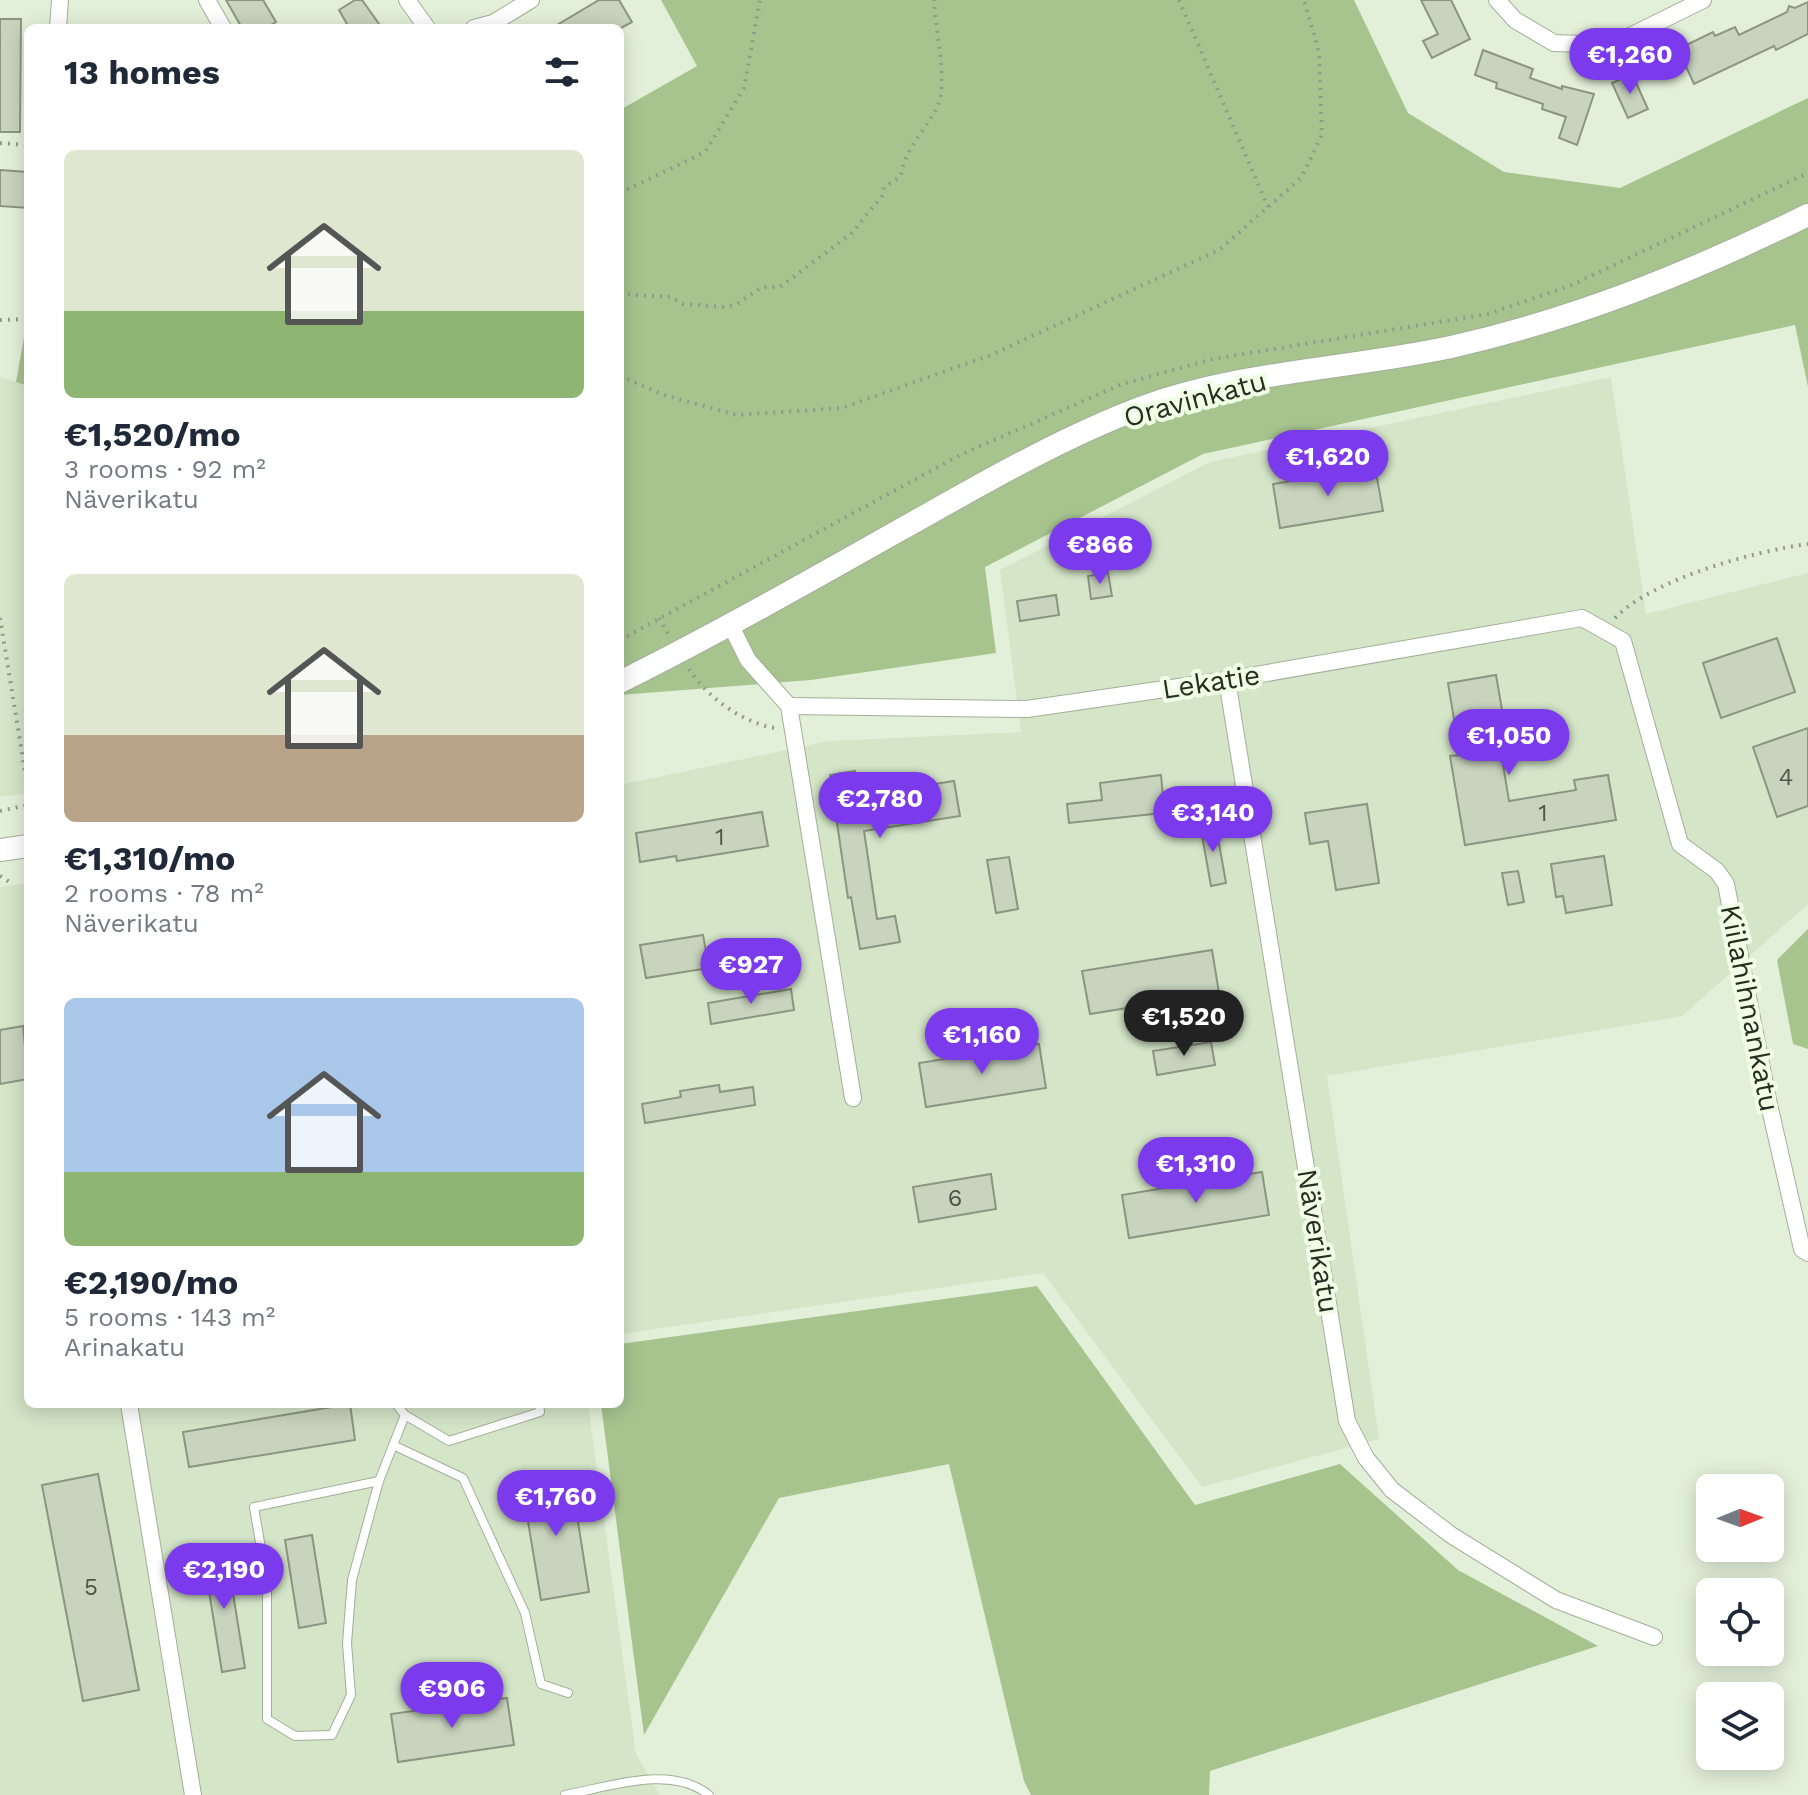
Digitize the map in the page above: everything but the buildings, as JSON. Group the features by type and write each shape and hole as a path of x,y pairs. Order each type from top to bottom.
{"street":[{"path":"58,24 60,0"},
{"path":"207,0 221,24"},
{"path":"407,0 424,24"},
{"path":"489,24 531,0"},
{"path":"1497,0 1515,20 1554,43 1612,45 1703,0"},
{"name":"Oravinkatu","path":"624,680 731,626 1009,469 1142,408 1237,383 1448,347 1556,322 1694,271 1808,215"},
{"name":"Lekatie","path":"789,706 1027,709 1227,680 1582,618 1623,641"},
{"path":"731,626 748,660 789,706 853,1098"},
{"name":"Kiilahihnankatu","path":"1623,641 1680,844 1717,871 1726,884 1768,1100 1802,1249 1808,1253"},
{"name":"Näverikatu","path":"1227,680 1347,1421 1366,1458 1392,1490 1451,1535 1556,1600 1654,1637"},
{"path":"0,850 24,847"},
{"path":"130,1408 193,1795"}],"lane":[{"path":"399,1408 405,1415 449,1441 540,1412 540,1408"},
{"path":"379,1481 254,1507 267,1584 267,1719 295,1736 332,1735 351,1695 347,1643 352,1580 379,1481 405,1415"},
{"path":"393,1445 463,1478 525,1613 541,1684 568,1693"},
{"path":"565,1795 670,1779 700,1787 709,1795"}],"path":[{"path":"624,191 705,152 744,88 760,0"},
{"path":"624,294 670,297 683,304 724,307 737,304 762,287 780,287 852,233 882,196 884,187 901,176 903,163 918,133 937,107 942,89 934,0"},
{"path":"1179,0 1268,207"},
{"path":"624,378 664,395 736,415 842,408 991,355 1219,250 1301,178 1322,135 1319,52 1304,0"},
{"path":"0,143 24,145"},
{"path":"0,320 24,319"},
{"path":"1604,630 1623,610 1679,578 1808,544"},
{"path":"0,618 24,765"},
{"path":"659,618 678,653 706,690 744,719 776,729 792,728"},
{"path":"0,811 24,806"},
{"path":"0,876 13,884"}],"shaded area":[{"path":"0,377 24,385 24,794 0,797"},
{"path":"1611,377 1646,614 1808,573 1808,904 1682,1016 1327,1076 1379,1439 1202,1487 1043,1273 624,1333 624,784 829,741 1021,732 1000,570 1210,462"},
{"path":"24,884 24,1408 589,1408 636,1754 660,1795 0,1795 0,887"}],"green space":[{"path":"661,0 1354,0 1408,113 1504,172 1620,188 1808,98 1808,387 1795,325 1203,454 985,567 996,653 811,680 624,695 624,108 697,66"},
{"path":"24,337 24,385 16,382"},
{"path":"1808,929 1808,1049 1793,1044 1777,960"},
{"path":"1037,1286 1195,1505 1340,1464 1458,1570 1598,1646 1210,1771 1209,1795 1031,1795 1024,1781 949,1464 779,1498 644,1735 602,1408 624,1408 624,1343"}]}
